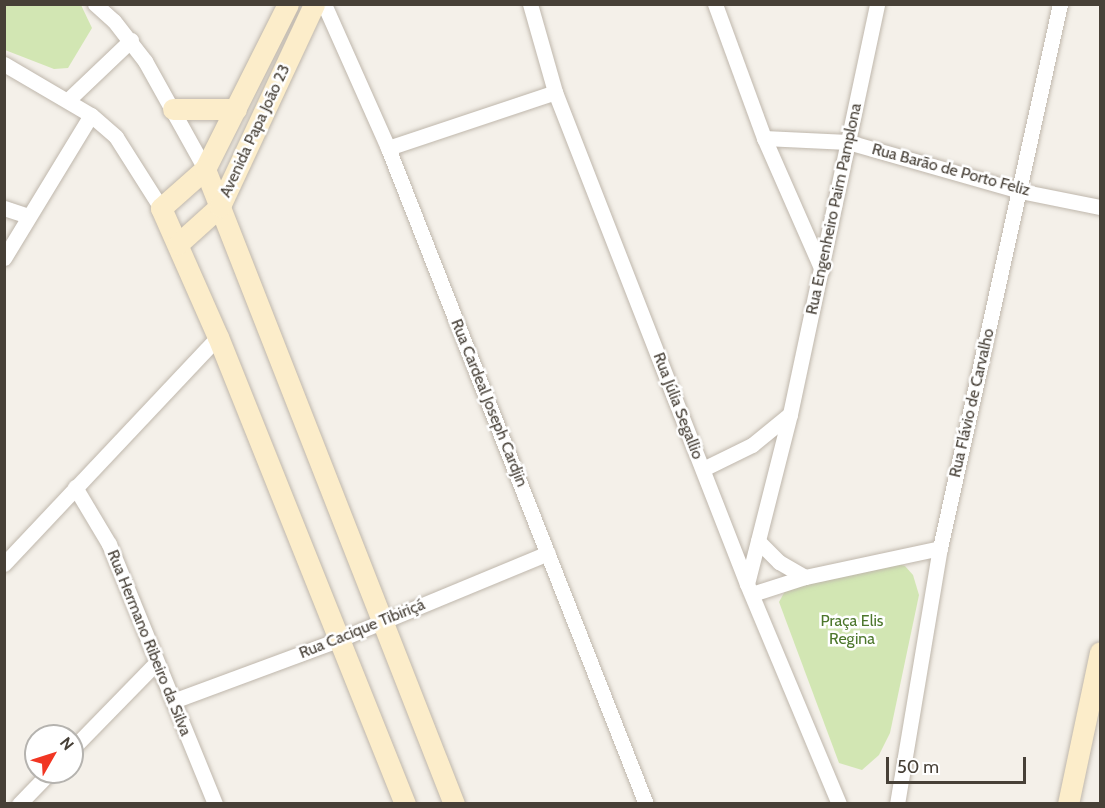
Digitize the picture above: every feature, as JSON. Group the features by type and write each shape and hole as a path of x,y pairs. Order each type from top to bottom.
{"street":[{"path":"95,4 131,40 205,169 454,804"},
{"name":"Avenida Papa João 23","path":"161,208 205,169 288,4"},
{"name":"Avenida Papa João 23","path":"178,244 220,206 314,4"},
{"name":"Rua Cardeal Joseph Cardjin","path":"324,4 347,48 388,148 646,804"},
{"name":"Rua Júlia Segallio","path":"530,4 555,92 749,589 839,804"},
{"path":"715,4 764,138 822,270"},
{"name":"Rua Engenheiro Paim Pamplona","path":"749,589 758,541 790,414 822,270 877,4"},
{"name":"Rua Flávio de Carvalho","path":"897,804 940,548 1060,4"},
{"path":"68,100 131,40"},
{"path":"4,64 68,100 91,115 116,137 161,208 218,337 405,804"},
{"path":"388,148 555,92"},
{"path":"173,110 236,109"},
{"path":"4,258 91,115"},
{"name":"Rua Barão de Porto Feliz","path":"764,138 848,142 1020,191 1101,207"},
{"path":"4,208 29,216"},
{"path":"4,564 218,337"},
{"path":"703,469 752,445 790,414"},
{"name":"Rua Hermano Ribeiro da Silva","path":"75,487 110,544 156,663 215,804"},
{"path":"758,541 779,562 805,577"},
{"path":"749,589 940,548"},
{"name":"Rua Cacique Tibiriçá","path":"173,701 338,640 548,553"},
{"path":"1068,804 1101,652"},
{"path":"84,737 156,663"},
{"path":"19,804 38,784"}],"green space":[{"path":"4,5 81,5 92,28 68,68 54,69 5,50"},
{"name":"Praça Elis Regina","path":"892,562 905,566 913,575 919,595 890,733 879,755 862,770 839,763 779,602 789,584"}]}
